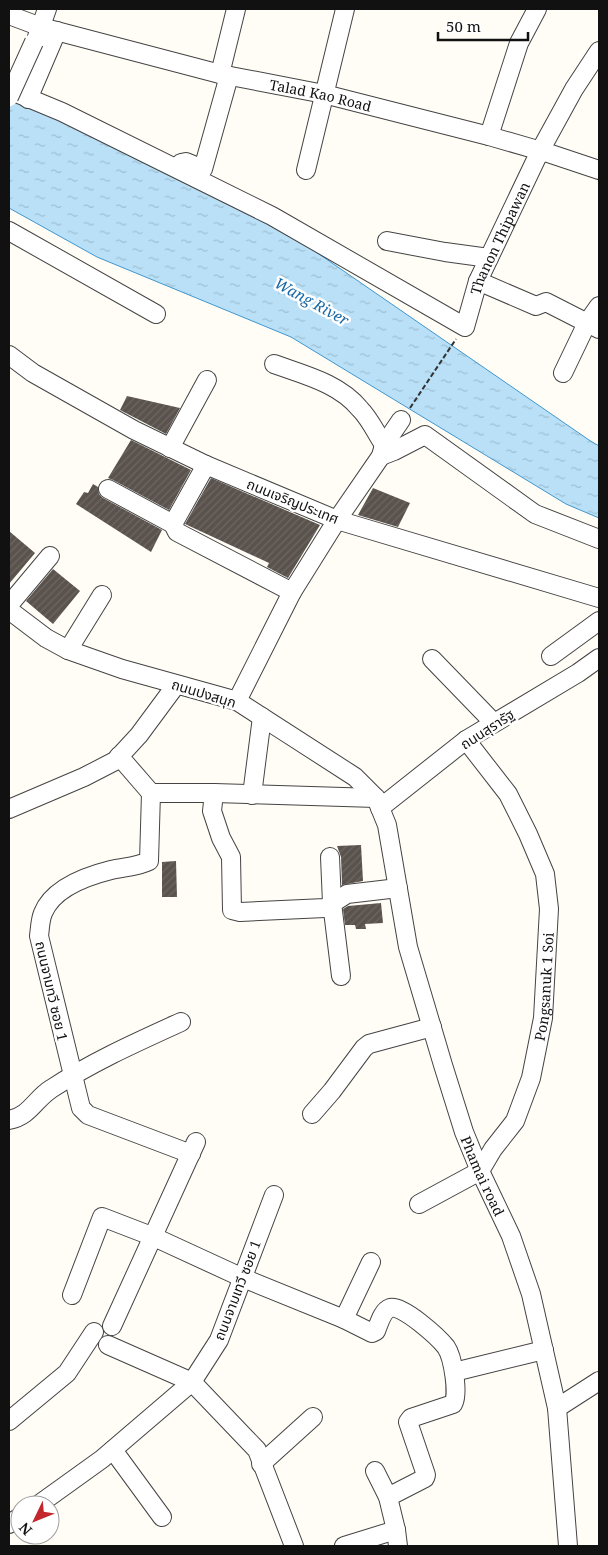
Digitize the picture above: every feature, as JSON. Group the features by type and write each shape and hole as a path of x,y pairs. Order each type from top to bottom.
{"street":[{"path":"28,99 44,33 47,9"},
{"path":"168,164 186,162 203,169 225,75 236,9"},
{"path":"306,170 345,9"},
{"path":"488,136 518,43 537,9"},
{"name":"Talad Kao Road","path":"9,15 44,33 225,75 324,94 488,136 599,170"},
{"path":"9,97 44,33"},
{"name":"Thanon Thipawan","path":"465,327 478,281 540,151 574,89 599,50"},
{"path":"9,90 62,112 272,216 465,327"},
{"path":"9,231 156,314"},
{"path":"387,241 489,258"},
{"path":"478,281 536,306 546,302 593,326"},
{"path":"563,373 593,326 599,306"},
{"name":"ถนนเจริญประเทศ","path":"9,354 34,373 134,430 206,465 337,520 599,598"},
{"path":"274,364 332,386 347,396 364,414 382,450"},
{"path":"170,448 206,380"},
{"path":"236,702 292,592 401,420"},
{"path":"382,450 394,451 425,435 535,514 599,538"},
{"path":"173,524 206,465"},
{"path":"108,489 173,524 177,532 292,592"},
{"path":"9,605 50,556"},
{"path":"68,650 102,595"},
{"name":"ถนนปงสนุก","path":"9,610 46,638 68,650 176,685 236,702 355,777 378,803"},
{"path":"551,656 599,621"},
{"name":"ถนนสุรารัฐ","path":"378,803 493,722 547,692 599,658"},
{"path":"432,659 493,722"},
{"path":"9,809 84,777 115,761 140,735 176,685"},
{"path":"252,795 262,717"},
{"name":"Pongsanuk 1 Soi","path":"466,740 508,794 528,834 545,874 549,909 543,1018 531,1078 515,1120 493,1149 480,1171"},
{"path":"119,756 151,794 214,793 293,800 378,803"},
{"path":"214,793 212,811 221,838 231,857 232,910 240,912 325,908 347,894 398,888"},
{"name":"ถนนจามทวี ซอย 1","path":"151,794 148,861 142,864 110,870 76,882 54,897 43,913 39,936 81,1108 88,1115 193,1148 154,1238"},
{"name":"Phamai road","path":"378,803 386,824 408,947 464,1132 514,1244 531,1294 557,1408 568,1546"},
{"path":"330,857 332,904 341,976"},
{"path":"9,1120 17,1119 34,1107 49,1090 118,1051 181,1022"},
{"path":"312,1114 364,1048 370,1044 432,1027"},
{"path":"419,1204 480,1171"},
{"name":"ถนนจามเทวี ซอย 1","path":"52,1495 113,1450 192,1382 219,1340 274,1195"},
{"path":"72,1295 102,1217 243,1278 344,1318 372,1333 376,1331 384,1313 388,1309 392,1307 408,1313 446,1347 450,1354 454,1372 456,1399 453,1404 411,1418 408,1422 426,1475 425,1478 388,1497"},
{"path":"112,1326 154,1238"},
{"path":"344,1318 371,1262"},
{"path":"9,1421 67,1373 94,1332"},
{"path":"108,1345 192,1382 257,1450 294,1546"},
{"path":"454,1372 544,1350"},
{"path":"557,1408 599,1381"},
{"path":"261,1464 313,1417"},
{"path":"113,1450 162,1518"},
{"path":"344,1546 397,1538 388,1497 375,1471"}],"path":[{"path":"401,420 465,327"}],"water":[{"name":"Wang River","path":"9,97 258,212 599,446 599,518 566,504 291,337 97,257 9,208"}],"building":[{"path":"127,396 180,408 166,434 120,410"},
{"path":"131,440 191,470 169,510 108,478"},
{"path":"211,478 320,525 288,578 267,567 269,563 185,524"},
{"path":"93,484 98,487 99,494 103,498 162,530 151,552 76,504 84,492 88,493"},
{"path":"373,488 410,503 398,527 358,515"},
{"path":"9,531 35,553 9,584"},
{"path":"53,569 80,591 53,624 26,601"},
{"path":"361,845 363,881 342,885 341,857 337,846"},
{"path":"176,861 177,897 162,897 162,862"},
{"path":"381,903 383,923 365,924 366,929 356,929 355,925 345,925 343,909 348,906"}]}
